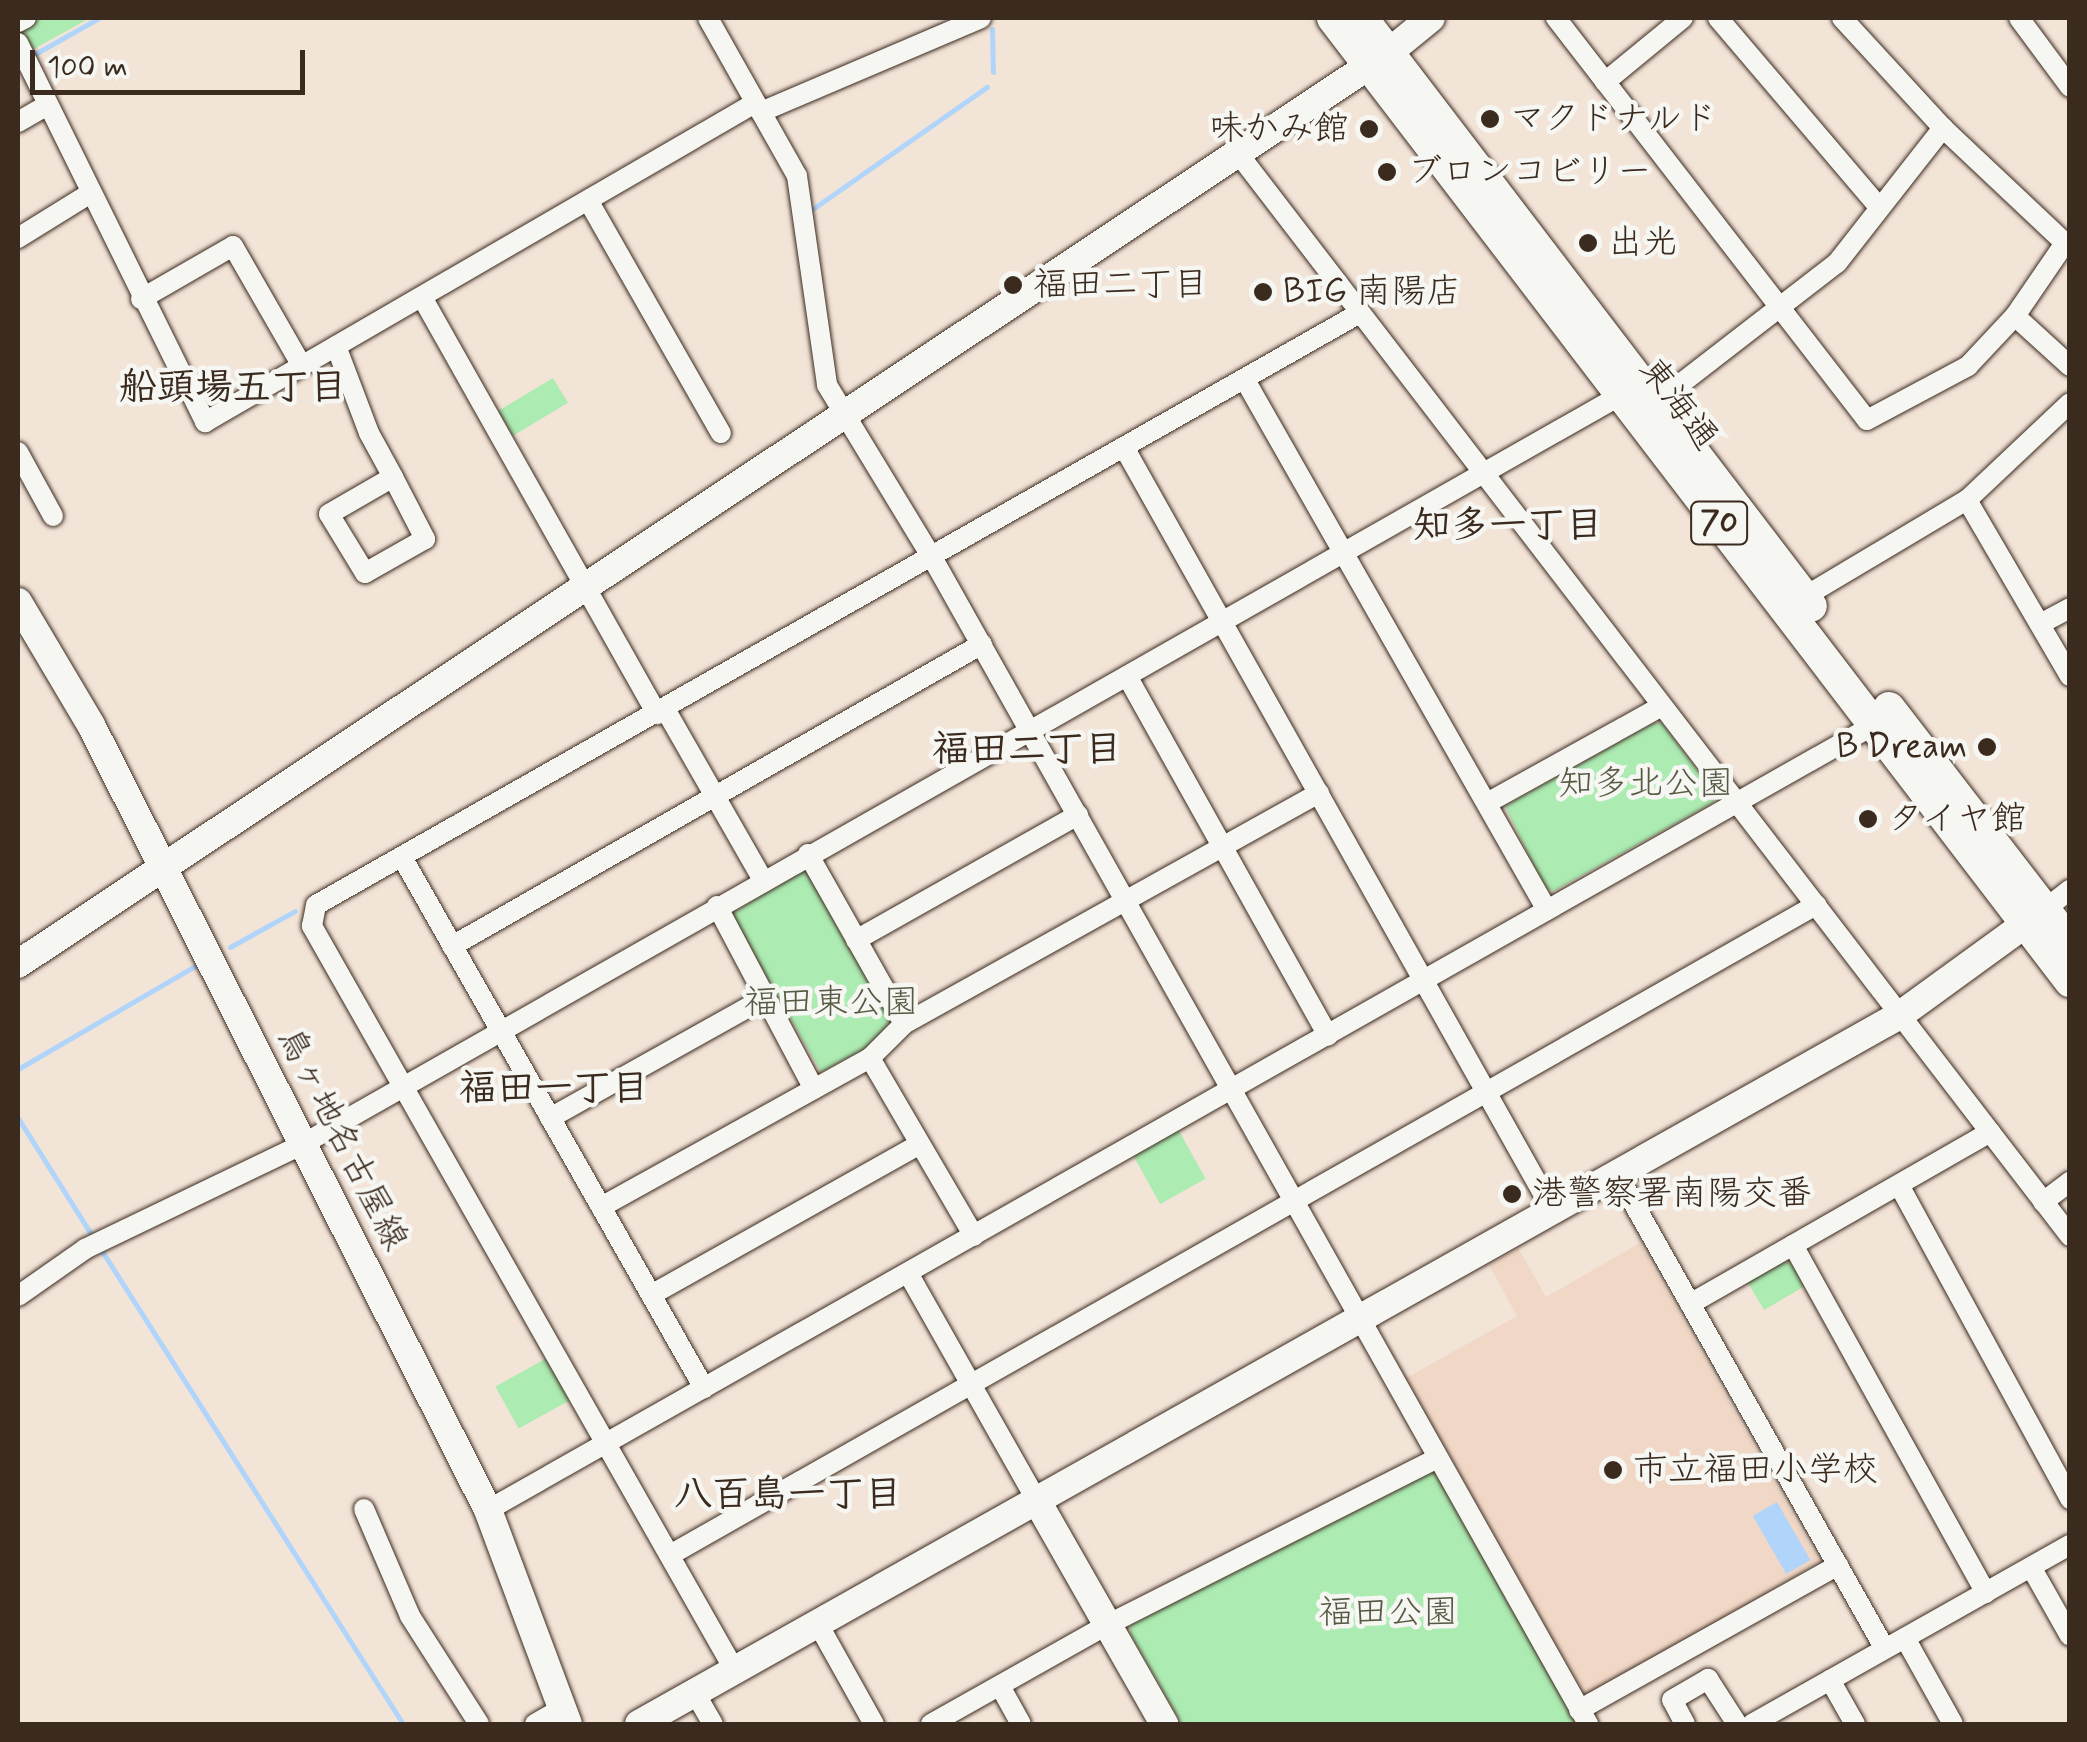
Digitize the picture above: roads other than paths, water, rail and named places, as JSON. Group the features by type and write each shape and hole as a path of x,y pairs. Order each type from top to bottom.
{"main road":[{"name":"東海通","path":"1333,18 1378,59 1658,402 2070,942"},
{"name":"東海通","path":"1361,18 1378,59 1621,395 1874,725 2045,907 2070,982"}],"street":[{"path":"18,22 26,18"},
{"path":"708,18 797,176 827,384 982,644 1584,1717 1838,1565"},
{"path":"18,43 88,194 204,422 758,108 982,18"},
{"path":"18,964 1378,59 1431,18"},
{"path":"1556,18 1867,420 1968,366 2015,316 2067,241 1943,128 1852,21"},
{"path":"1605,82 1683,18"},
{"path":"1718,18 1877,205"},
{"path":"2019,18 2070,87"},
{"path":"18,122 48,105"},
{"path":"1658,402 1836,263 1877,205 1943,128"},
{"path":"1237,152 2070,1236"},
{"path":"18,238 88,194"},
{"path":"589,202 720,433"},
{"path":"141,299 234,246 302,366"},
{"path":"422,297 584,588 763,880"},
{"path":"735,1670 312,926 316,905 933,559 1360,313"},
{"path":"2015,316 2070,366"},
{"path":"336,346 393,476 426,539 364,573 329,514 393,476"},
{"path":"1245,380 1548,910"},
{"path":"18,1296 85,1249 303,1144 401,1084 808,854 1347,556 1621,395"},
{"path":"1804,597 1967,500 2070,404"},
{"path":"1125,448 1553,1210"},
{"path":"18,452 54,516"},
{"path":"1967,500 2070,676"},
{"name":"鳥ヶ地名古屋線","path":"18,602 91,725 488,1510 564,1717"},
{"path":"2040,624 2070,608"},
{"path":"452,946 982,644"},
{"path":"1127,676 1328,1036"},
{"path":"1487,804 1662,706"},
{"path":"488,1510 1874,725"},
{"path":"601,1207 870,1058 904,1024 1319,793"},
{"path":"856,940 1078,814"},
{"path":"808,854 904,1024"},
{"path":"402,857 704,1388"},
{"path":"670,1555 1816,905"},
{"path":"716,906 814,1089"},
{"path":"639,1724 1900,1014 2045,907"},
{"path":"550,1118 765,998"},
{"path":"870,1058 974,1236"},
{"path":"1690,1304 1990,1132"},
{"path":"651,1295 920,1144"},
{"path":"1617,1174 1885,1649"},
{"path":"2043,1202 2070,1182"},
{"path":"1899,1185 2070,1499"},
{"path":"1793,1245 1986,1592"},
{"path":"908,1273 1164,1724"},
{"path":"932,1724 1107,1625 1436,1458"},
{"path":"364,1509 410,1616 479,1724"},
{"path":"1762,1722 2070,1546"},
{"path":"2031,1567 2070,1636"},
{"path":"818,1624 874,1724"},
{"path":"1905,1638 1954,1724"},
{"path":"1684,1724 1672,1700 1708,1679 1736,1724"},
{"path":"1830,1680 1855,1724"},
{"path":"1000,1686 1021,1724"},
{"path":"695,1693 713,1724"},
{"path":"535,1724 564,1717"}],"water":[{"path":"1777,1502 1810,1560 1786,1574 1753,1516"}],"waterway":[{"path":"35,54 99,18"},
{"path":"992,29 993,72"},
{"path":"814,208 987,87"},
{"path":"230,947 295,911"},
{"path":"18,1069 195,966"},
{"path":"18,1118 93,1237"},
{"path":"100,1248 403,1724"}],"place":[{"name":"マクドナルド","path":"1490,119"},
{"name":"味かみ館","path":"1369,129"},
{"name":"ブロンコビリー","path":"1387,172"},
{"name":"出光","path":"1588,243"},
{"name":"福田二丁目","path":"1013,285"},
{"name":"BIG 南陽店","path":"1263,292"},
{"name":"B Dream","path":"1987,747"},
{"name":"タイヤ館","path":"1868,819"},
{"name":"港警察署南陽交番","path":"1512,1194"},
{"name":"市立福田小学校","path":"1613,1470"}],"district":[{"name":"船頭場五丁目","path":"233,389"},
{"name":"知多一丁目","path":"1508,527"},
{"name":"福田二丁目","path":"1027,751"},
{"name":"福田一丁目","path":"554,1090"},
{"name":"八百島一丁目","path":"788,1496"}],"park label":[{"name":"知多北公園","path":"1646,784"},
{"name":"福田東公園","path":"831,1003"},
{"name":"福田公園","path":"1388,1613"}]}
